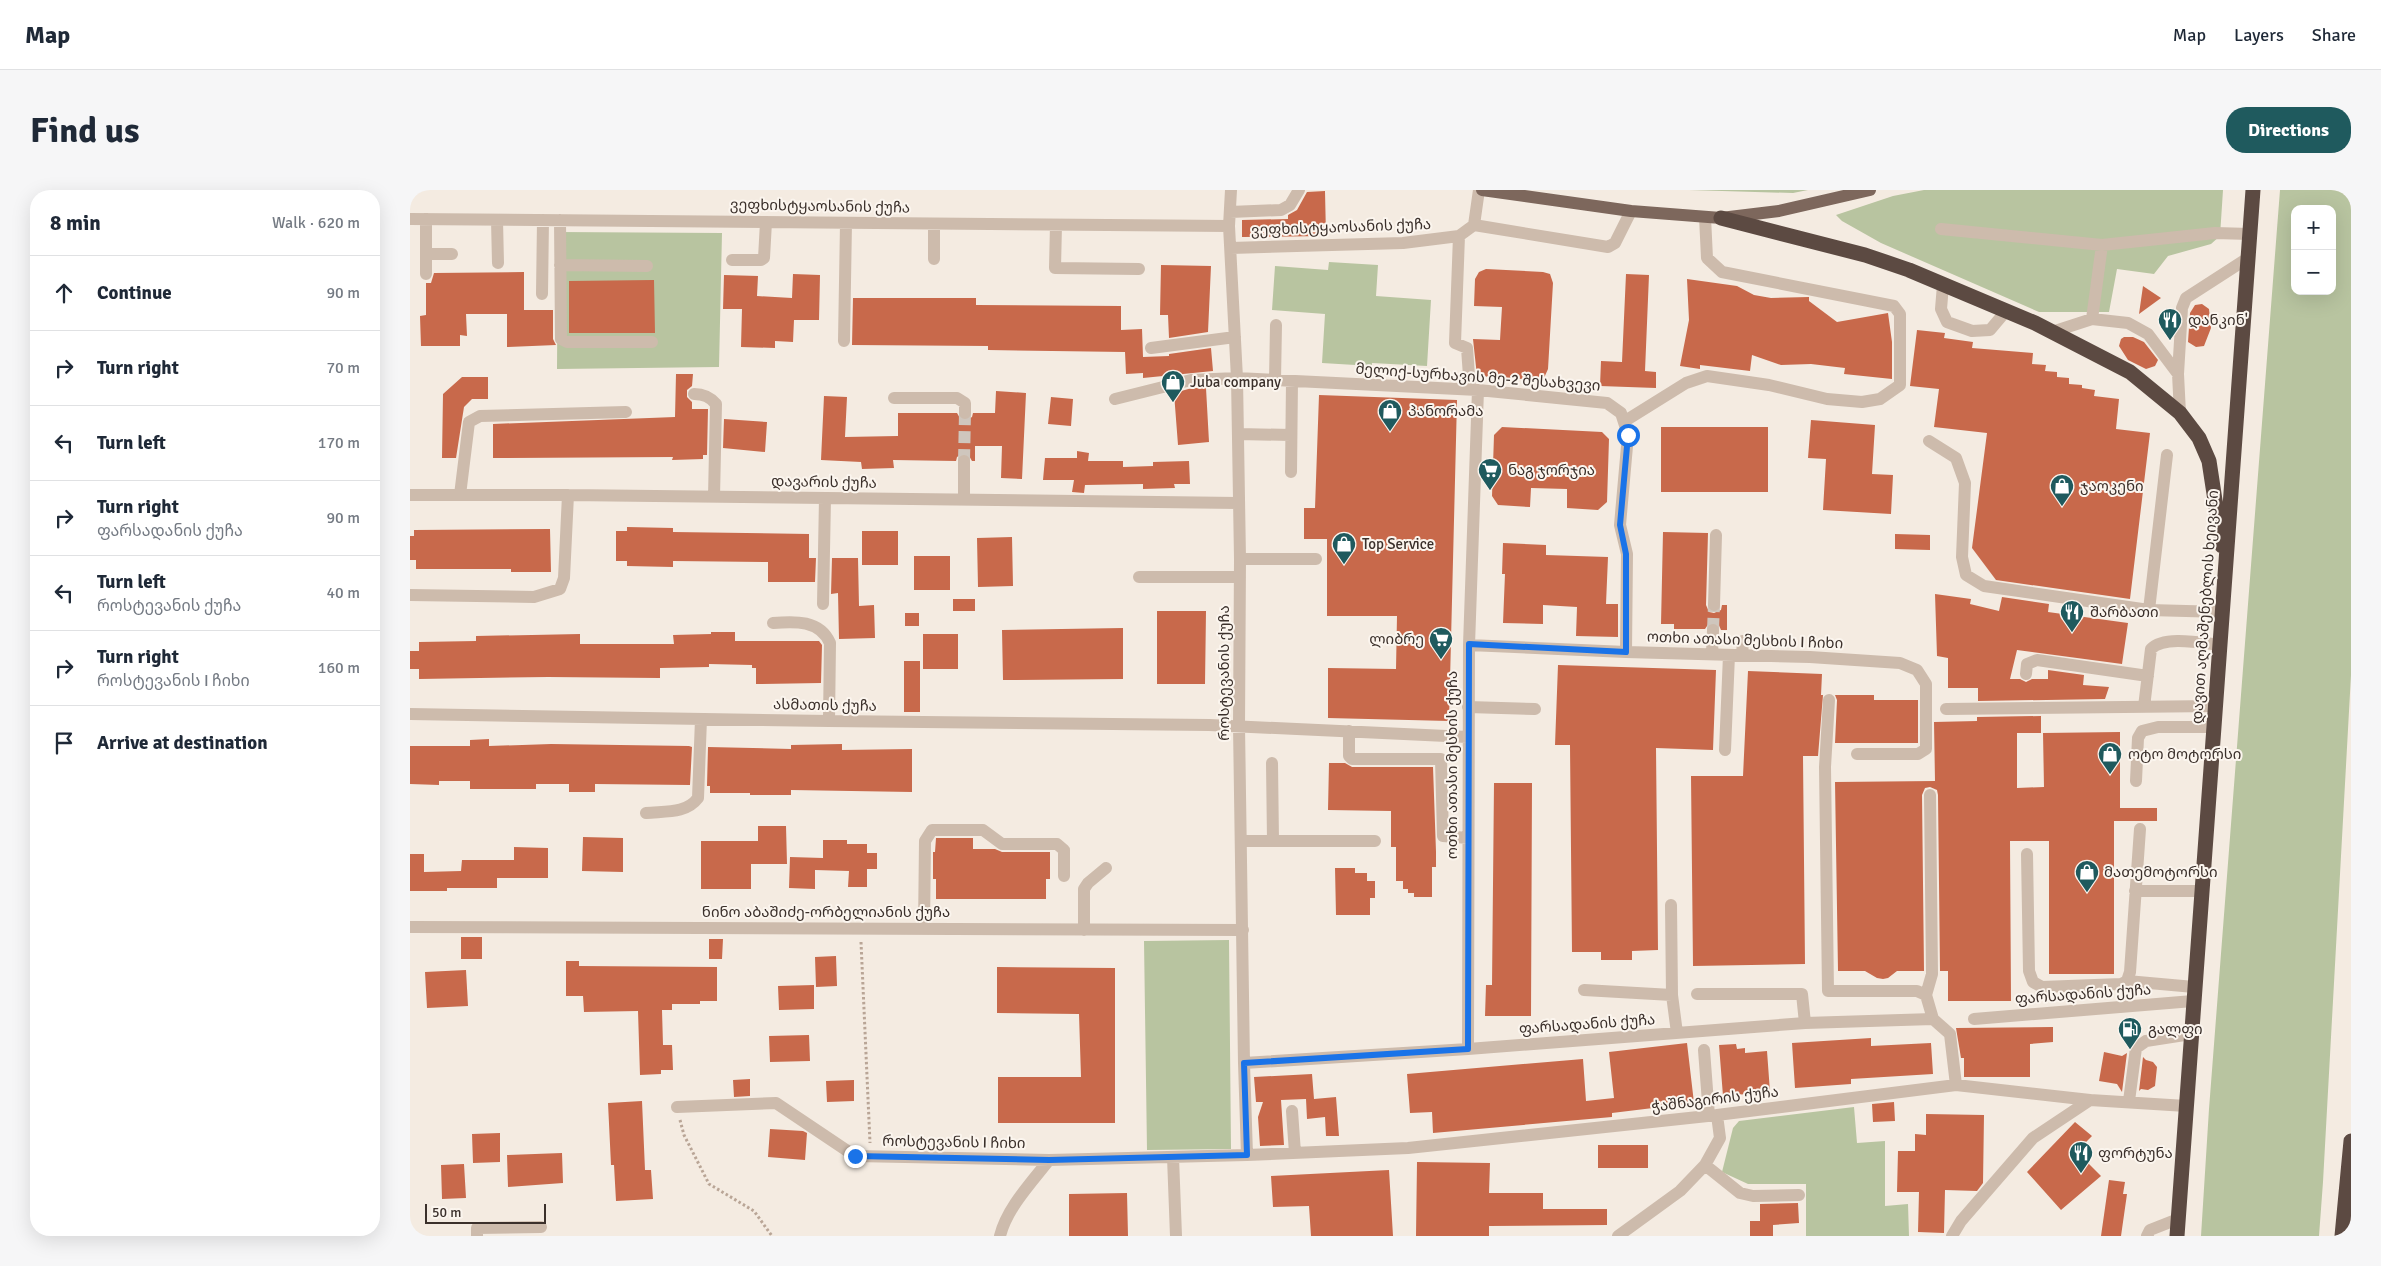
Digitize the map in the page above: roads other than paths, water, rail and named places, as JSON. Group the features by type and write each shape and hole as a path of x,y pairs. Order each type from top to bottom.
{"highway":[{"name":"დავით აღმაშენებლის ხეივანი","path":"2177,1236 2253,190"},
{"path":"1721,218 1865,255 2006,311 2130,372 2180,413 2200,438 2209,461 2226,573"},
{"path":"2342,1236 2351,1141"}],"main road":[{"path":"1480,190 1630,211 1721,218 1779,211 1870,190"}],"street":[{"name":"როსტევანის ქუჩა","path":"1231,190 1229,226 1238,434 1240,559 1239,726 1247,1155"},
{"path":"1230,212 1281,210 1290,205 1300,190"},
{"path":"1480,190 1474,225 1608,247 1615,243 1630,211"},
{"path":"1626,652 1626,554 1620,525 1628,435 1625,421 1686,383 1707,376 1769,385 1827,399 1862,402 1880,399 1900,385 1900,314 1894,306 1722,272 1707,258 1705,217"},
{"name":"ვეფხისტყაოსანის ქუჩა","path":"410,219 1229,226"},
{"path":"426,219 426,274"},
{"path":"498,220 498,263"},
{"path":"542,294 543,220"},
{"path":"560,220 562,339 567,342 652,342"},
{"path":"732,260 761,260 764,258 766,222"},
{"path":"844,341 846,223"},
{"path":"934,224 934,259"},
{"path":"1056,225 1055,268 1140,269"},
{"name":"ვეფხისტყაოსანის ქუჩა","path":"1231,248 1403,243 1459,236 1474,225"},
{"path":"1941,229 2102,245 2250,231"},
{"name":"ოთხი ათასი მესხის ქუჩა","path":"1459,236 1455,343 1467,348 1474,390 1468,707 1468,1049"},
{"path":"2092,319 2102,245"},
{"path":"426,254 452,254"},
{"path":"2180,413 2178,374 2182,308 2186,298 2248,258"},
{"path":"560,265 647,266"},
{"path":"1943,285 1941,309 1947,322 1972,331 1990,330 2006,311"},
{"path":"2052,332 2092,319 2128,322 2148,334 2178,374"},
{"path":"1275,380 1276,325"},
{"path":"1152,348 1235,337"},
{"name":"მელიქ-სურხავის მე-2 შესახვევი","path":"1115,399 1191,380 1237,378 1474,390 1607,403 1621,413 1625,421"},
{"path":"1291,472 1292,381"},
{"path":"694,394 701,394 711,398 716,404 714,497"},
{"path":"894,398 957,398 965,403 965,413"},
{"path":"460,495 469,422 474,419 480,416 626,412"},
{"path":"1238,434 1291,435"},
{"path":"1929,441 1956,458 1965,483 1962,557 1966,575 1984,586 2148,610 2223,612"},
{"path":"2148,610 2167,455"},
{"path":"964,461 964,500"},
{"name":"დავარის ქუჩა","path":"411,494 1238,503"},
{"path":"410,595 534,596 560,588 564,578 568,495"},
{"path":"823,604 825,498"},
{"path":"1714,605 1716,535"},
{"path":"1240,559 1316,559"},
{"path":"1139,577 1240,577"},
{"path":"773,622 813,625 826,632 830,643 829,721"},
{"path":"1712,654 1713,630"},
{"path":"1742,641 1742,655"},
{"path":"2144,707 2151,649 2159,642 2221,644"},
{"name":"ოთხი ათასი მესხის I ჩიხი","path":"1469,644 1900,663 1917,670 1926,684 1926,749 1918,754 1857,754"},
{"path":"1725,750 1729,655"},
{"path":"2026,674 2027,664 2037,660 2148,676"},
{"path":"1829,700 1825,766 1828,991 1917,991 1926,995"},
{"path":"1946,709 2216,706"},
{"path":"1468,707 1535,709"},
{"name":"ასმათის ქუჩა","path":"410,714 1239,726 1468,737"},
{"path":"646,813 685,809 698,798 701,719"},
{"path":"2136,781 2138,738 2142,731 2158,727 2214,727"},
{"path":"1349,731 1349,756 1352,758 1442,759 1443,836 1468,838"},
{"path":"1272,763 1273,841"},
{"path":"1930,795 1932,974 1926,995 1933,1019 1950,1034 1956,1085"},
{"path":"2127,981 2130,972 2140,829"},
{"path":"924,929 925,841 932,830 983,830 1002,844 1057,844 1064,850 1064,876"},
{"path":"1242,841 1375,841"},
{"path":"2026,854 2029,971 2032,982 2042,987 2121,984 2127,981 2194,994"},
{"path":"1084,930 1084,889 1088,883 1106,868"},
{"path":"2136,891 2202,891"},
{"path":"1671,905 1672,995 1677,1033"},
{"name":"ნინო აბაშიძე-ორბელიანის ქუჩა","path":"410,927 1243,930"},
{"path":"1584,990 1672,995"},
{"path":"1697,994 1802,994 1805,1023"},
{"name":"ფარსადანის ქუჩა","path":"1974,1019 2194,994"},
{"name":"ფარსადანის ქუჩა","path":"1244,1063 1468,1049 1805,1023 1933,1019"},
{"path":"2129,1101 2136,1048 2146,1041 2191,1034"},
{"path":"1618,1236 1680,1191 1705,1165 1720,1138 1713,1116 1704,1050"},
{"name":"ჭაშნაგირის ქუჩა","path":"1247,1155 1408,1148 1713,1116 1956,1085 2090,1100 2186,1106"},
{"path":"1952,1236 1961,1220 2033,1138 2090,1100"},
{"name":"როსტევანის I ჩიხი","path":"677,1107 776,1103 855,1156 1049,1160 1247,1155"},
{"path":"1292,1111 1295,1153"},
{"path":"1173,1158 1176,1236"},
{"path":"1000,1236 1003,1224 1049,1160"},
{"path":"1705,1165 1740,1193 1753,1196 1798,1195"},
{"path":"2147,1236 2150,1230 2178,1219"},
{"path":"477,1236 477,1228 541,1227"}],"tunnel":[{"path":"964,461 965,413"},
{"path":"1713,630 1714,605"}],"place":[{"name":"დანკინ'","path":"2170,341"},
{"name":"Juba company","path":"1173,403"},
{"name":"პანორამა","path":"1390,432"},
{"name":"ნაგ ჯორჯია","path":"1490,491"},
{"name":"ჯაოკენი","path":"2062,507"},
{"name":"Top Service","path":"1344,565"},
{"name":"შარბათი","path":"2072,633"},
{"name":"ლიბრე","path":"1441,660"},
{"name":"ოტო მოტორსი","path":"2110,775"},
{"name":"მათემოტორსი","path":"2087,893"},
{"name":"გალფი","path":"2130,1050"},
{"name":"ფორტუნა","path":"2081,1174"}]}
